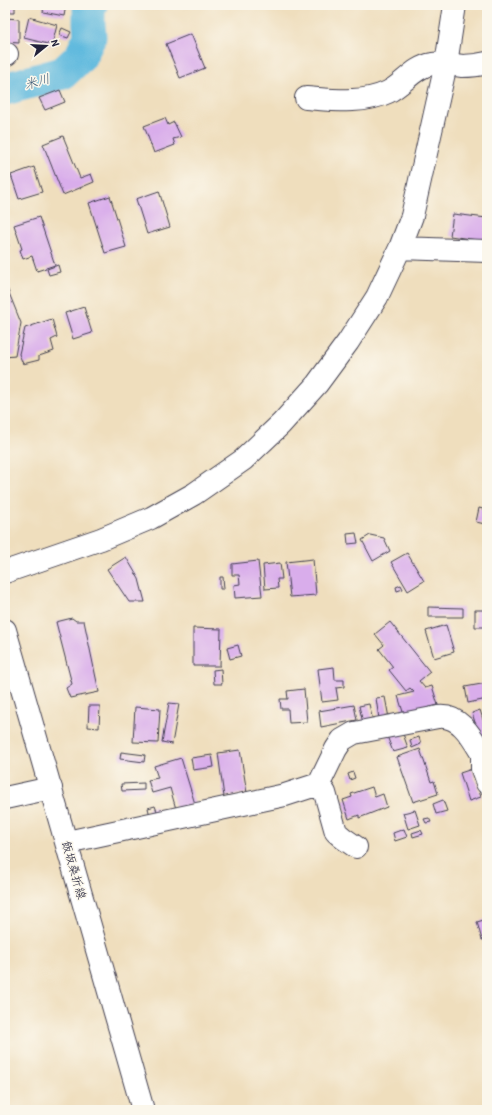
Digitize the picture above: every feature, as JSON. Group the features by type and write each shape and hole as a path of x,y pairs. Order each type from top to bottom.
{"street":[{"path":"5,572 101,540 151,518 194,494 243,460 282,424 317,384 378,297 400,248 412,216 446,64 455,5"},
{"path":"306,98 350,101 371,98 389,92 423,66 432,63 463,66 487,64"},
{"path":"400,248 487,251"},
{"name":"飯坂桑折線","path":"5,630 143,1110"},
{"path":"67,842 284,796 319,784 336,749 342,740 347,736 365,730 444,716 461,724 469,734 484,758 482,769 487,783"},
{"path":"319,784 325,793 336,832 356,847"},
{"path":"5,798 51,788"}],"building":[{"path":"5,5 15,5 15,12 5,12"},
{"path":"44,5 66,5 64,16 43,12"},
{"path":"29,17 57,25 52,45 24,38"},
{"path":"5,18 19,19 19,43 5,42"},
{"path":"62,28 71,32 68,38 59,35"},
{"path":"191,34 205,68 180,78 166,44"},
{"path":"60,90 65,102 45,110 39,98"},
{"path":"165,118 168,125 174,122 181,137 173,139 175,145 154,153 144,126"},
{"path":"63,136 80,178 91,174 94,182 63,195 43,144"},
{"path":"34,167 42,192 19,199 11,175"},
{"path":"159,191 170,227 147,234 136,199"},
{"path":"110,196 126,247 105,253 89,203"},
{"path":"453,214 487,218 484,241 450,236"},
{"path":"39,217 55,265 37,271 32,256 23,259 20,250 22,249 14,225"},
{"path":"5,236 9,246 5,247"},
{"path":"58,265 60,272 49,275 47,269"},
{"path":"5,283 21,323 15,356 5,357"},
{"path":"84,307 92,333 73,339 65,313"},
{"path":"52,319 57,337 51,340 54,351 39,356 39,360 23,364 19,354 25,328"},
{"path":"479,508 487,510 485,524 476,522"},
{"path":"356,533 358,543 348,544 347,534"},
{"path":"370,535 384,538 390,551 373,561 362,540"},
{"path":"407,553 424,581 408,591 391,562"},
{"path":"126,557 139,579 145,602 129,602 107,569"},
{"path":"313,559 316,595 290,597 286,562"},
{"path":"258,561 262,596 235,598 234,585 240,584 239,575 232,575 232,564"},
{"path":"280,563 282,579 277,579 278,588 265,589 263,565"},
{"path":"220,577 223,577 224,589 220,589"},
{"path":"401,585 403,589 397,591 396,587"},
{"path":"428,607 463,608 463,617 428,617"},
{"path":"475,610 487,610 487,631 485,630 486,627 475,627"},
{"path":"72,618 76,621 84,621 99,692 70,698 66,688 72,684 56,622"},
{"path":"390,622 430,672 419,681 425,688 432,686 438,705 404,715 398,696 414,692 410,688 406,691 389,670 393,667 379,649 384,645 375,634"},
{"path":"446,625 454,652 434,658 426,631"},
{"path":"193,628 221,629 220,666 193,666"},
{"path":"238,645 241,656 230,659 227,648"},
{"path":"334,667 335,680 344,680 344,687 336,688 338,700 322,702 318,669"},
{"path":"221,669 222,684 214,684 213,670"},
{"path":"487,683 487,699 468,703 465,687"},
{"path":"304,689 307,722 289,723 288,709 281,709 280,699 288,699 287,691"},
{"path":"385,697 389,718 379,719 376,698"},
{"path":"169,703 179,704 172,744 162,742"},
{"path":"369,704 373,721 363,723 359,706"},
{"path":"354,705 357,720 321,727 319,711"},
{"path":"89,706 100,706 99,728 88,727"},
{"path":"135,707 160,709 158,743 133,742"},
{"path":"480,710 487,736 480,738 472,713"},
{"path":"402,731 408,748 393,752 387,736"},
{"path":"419,737 421,744 412,748 410,740"},
{"path":"420,749 431,782 434,781 438,794 413,802 397,757"},
{"path":"240,750 247,793 224,797 218,753"},
{"path":"121,752 145,755 144,762 120,759"},
{"path":"212,755 214,767 193,770 191,758"},
{"path":"181,758 195,804 176,809 170,788 152,793 148,780 158,778 154,766"},
{"path":"472,769 481,797 469,801 460,773"},
{"path":"353,772 355,778 350,780 348,774"},
{"path":"144,783 144,790 122,791 121,784"},
{"path":"372,787 375,797 383,794 387,807 359,818 359,815 349,819 343,800 352,797 351,794"},
{"path":"443,800 447,811 436,814 433,804"},
{"path":"155,806 158,814 150,816 148,808"},
{"path":"415,810 420,825 408,829 403,813"},
{"path":"429,818 431,822 426,823 424,819"},
{"path":"404,829 407,837 395,841 393,833"},
{"path":"421,830 423,834 413,837 412,833"},
{"path":"487,919 487,939 482,940 477,922"}],"waterway":[{"name":"米川","path":"5,89 63,73 80,57 90,37 89,10 91,5"}]}
